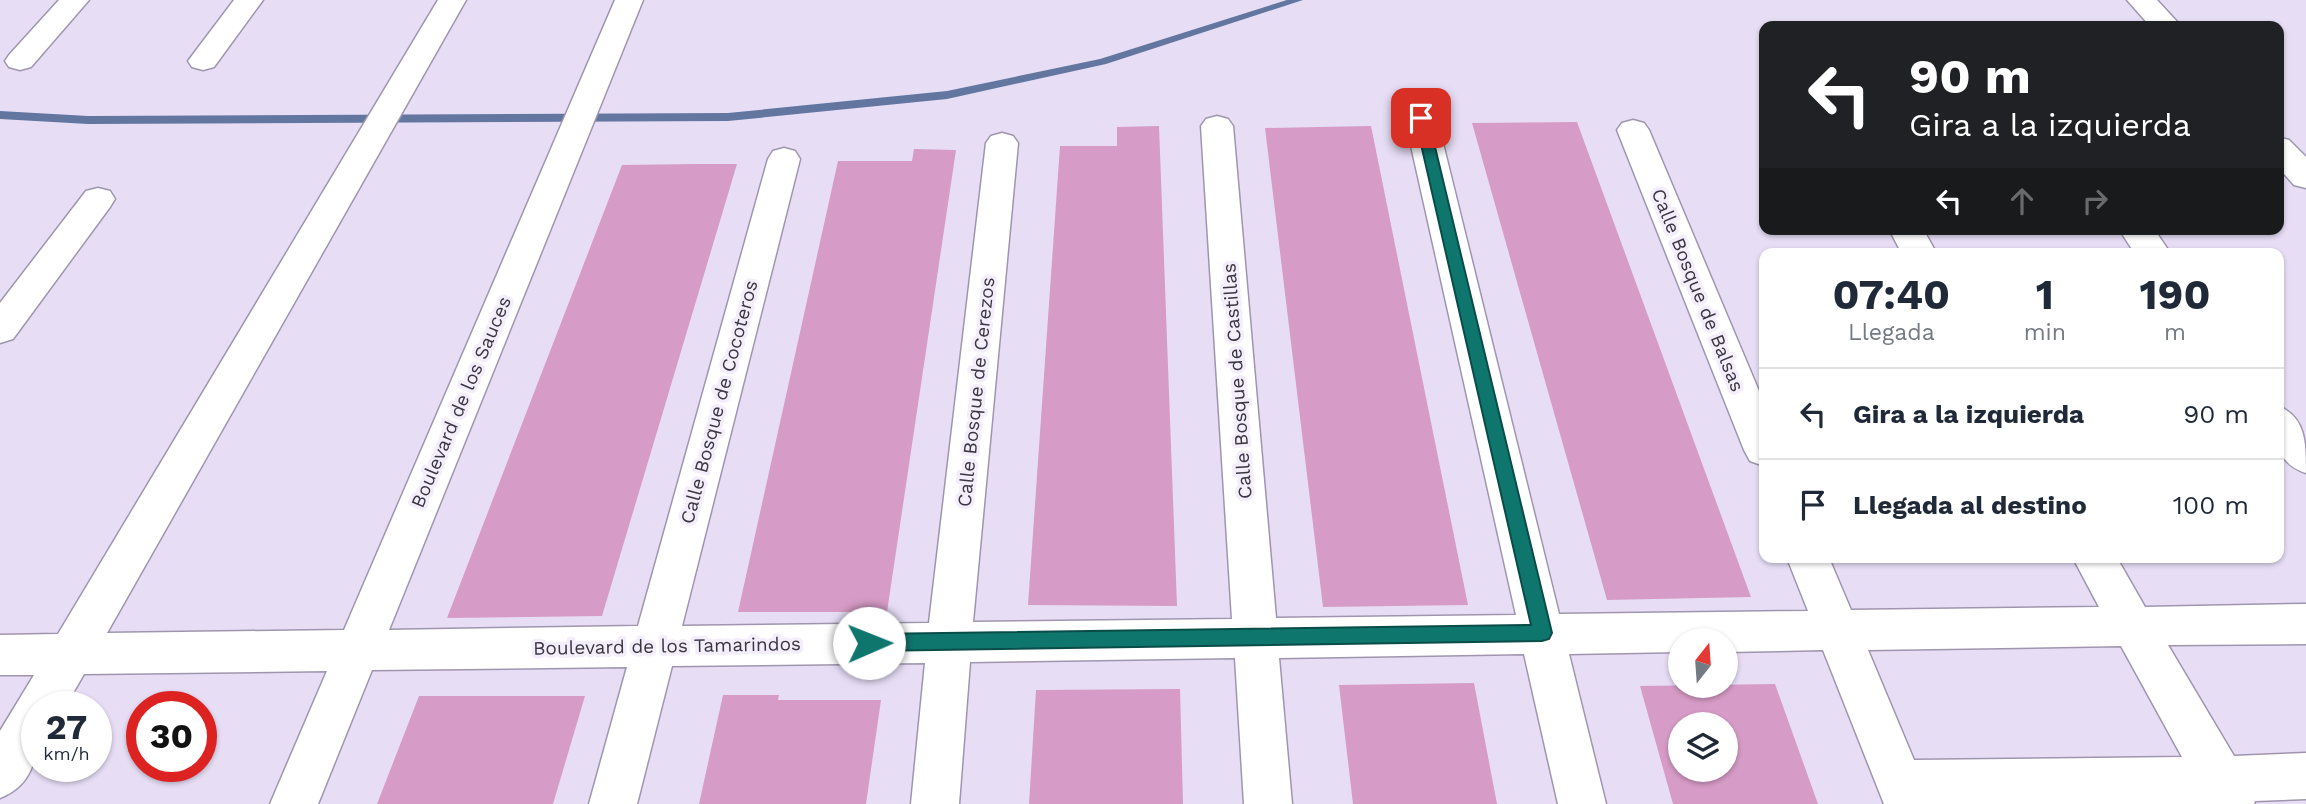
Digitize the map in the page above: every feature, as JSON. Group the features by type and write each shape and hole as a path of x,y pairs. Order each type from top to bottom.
{"street":[{"path":"20,61 75,0"},
{"path":"203,61 248,0"},
{"path":"49,691 452,0"},
{"name":"Boulevard de los Sauces","path":"294,804 629,0"},
{"path":"2141,0 2161,21"},
{"path":"1421,118 1582,804"},
{"name":"Calle Bosque de Castillas","path":"1217,126 1268,804"},
{"name":"Calle Bosque de Balsas","path":"1633,130 1759,438"},
{"name":"Calle Bosque de Cerezos","path":"936,804 949,642 1002,143"},
{"path":"2284,153 2306,177"},
{"name":"Calle Bosque de Cocoteros","path":"613,804 784,159"},
{"path":"0,329 98,199"},
{"path":"2284,429 2306,457"},
{"path":"1810,563 1903,793 2228,792 2306,776"},
{"path":"2097,563 2228,792"},
{"name":"Boulevard de los Tamarindos","path":"0,655 2306,624"},
{"path":"0,775 21,740"}],"building":[{"path":"1577,122 1751,597 1607,600 1472,123"},
{"path":"1159,126 1177,606 1028,605 1060,146 1117,146 1117,127"},
{"path":"1371,126 1468,605 1323,607 1265,128"},
{"path":"914,149 956,150 887,612 738,612 838,161 912,161"},
{"path":"737,164 602,616 447,618 622,165"},
{"path":"1474,683 1497,804 1353,804 1339,685"},
{"path":"1775,684 1818,804 1673,804 1640,686 1668,686 1668,698 1738,698 1738,685"},
{"path":"1180,689 1183,804 1029,804 1036,690"},
{"path":"723,695 779,695 778,700 881,700 866,804 699,804"},
{"path":"419,696 585,696 553,804 377,804"}],"waterway":[{"path":"0,115 88,120 728,117 947,95 1102,62 1298,0"}],"route":[{"path":"869,643 1542,633 1421,118"}]}
